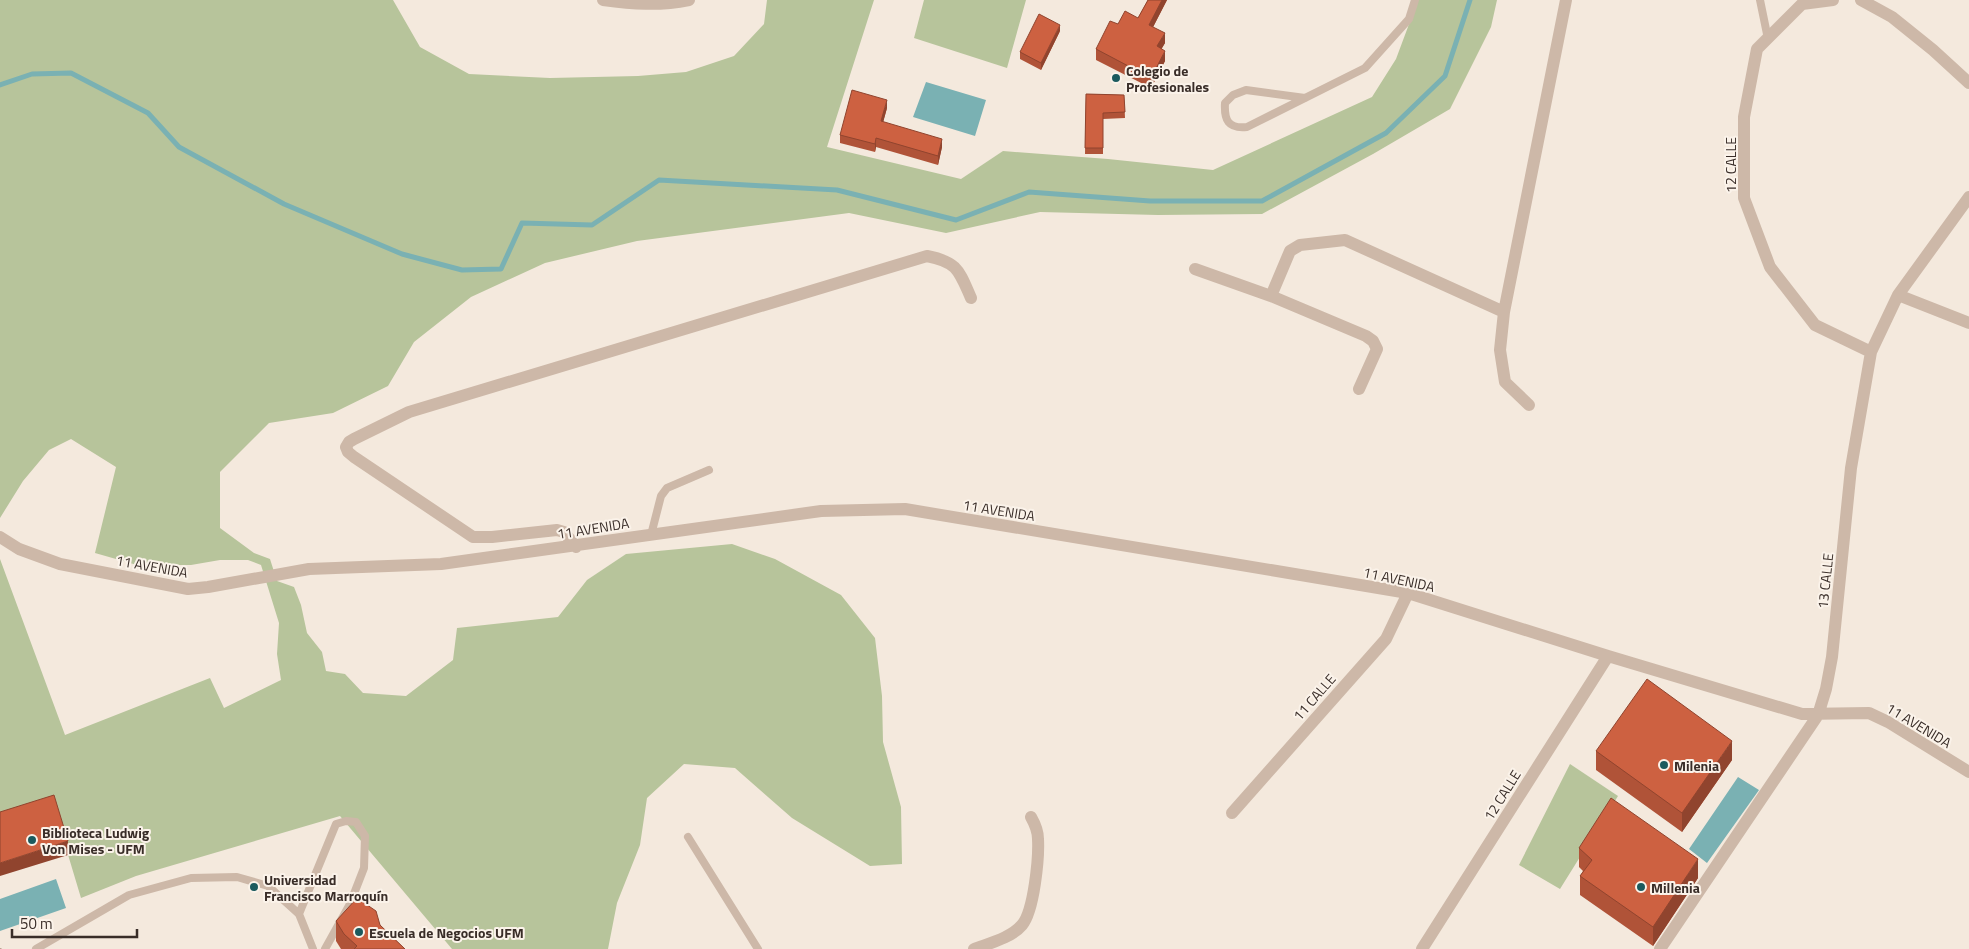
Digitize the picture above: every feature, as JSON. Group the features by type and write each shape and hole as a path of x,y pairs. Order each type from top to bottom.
{"street":[{"path":"603,0 630,4 661,4 688,0"},
{"path":"1529,405 1505,382 1500,350 1504,312 1566,0"},
{"name":"12 CALLE","path":"1833,0 1802,4 1757,49 1744,117 1744,198 1770,267 1815,325 1871,352"},
{"path":"1861,0 1892,17 1933,50 1969,83"},
{"name":"13 CALLE","path":"1660,949 1818,715 1826,689 1832,657 1851,468 1871,352 1898,295 1969,197"},
{"path":"1271,296 1290,251 1300,245 1345,240 1504,312"},
{"path":"576,546 564,532 557,530 492,538 473,537 348,452 346,448 349,442 354,439 409,412 927,256 944,259 958,270 971,298"},
{"path":"1196,269 1271,296 1366,336 1373,341 1377,349 1359,389"},
{"path":"1898,295 1969,323"},
{"name":"11 AVENIDA","path":"0,537 19,549 60,564 188,589 309,569 441,564 820,511 905,509 1408,593 1608,656 1802,714 1869,713 1888,722 1969,772"},
{"name":"11 CALLE","path":"1232,813 1386,639 1408,593"},
{"name":"12 CALLE","path":"1422,949 1608,656"},
{"path":"974,949 1011,934 1023,924 1030,911 1033,898 1038,839 1031,818"}],"lane":[{"path":"1305,98 1246,90 1233,95 1225,103 1224,113 1229,124 1237,128 1247,127 1305,98 1365,68 1409,19 1416,0"},
{"path":"1760,0 1768,39"},
{"path":"651,535 661,496 667,488 709,470"},
{"path":"299,914 336,824 346,821 356,822 365,836 364,868 350,904 325,949"},
{"path":"688,837 758,949"},
{"path":"36,949 129,895 191,878 237,877 268,886 299,914 313,949"}],"green space":[{"path":"0,0 393,0 420,47 469,74 550,78 638,76 686,72 734,56 764,24 767,0 874,0 827,147 961,179 1003,151 1213,170 1372,97 1396,59 1418,0 1497,0 1491,27 1450,109 1373,154 1262,214 1158,215 1040,212 946,233 849,213 637,241 545,263 471,297 414,342 388,386 333,413 269,423 220,472 220,528 254,553 270,559 277,581 294,587 301,605 307,633 322,652 326,671 345,674 363,693 406,696 453,660 457,628 558,617 587,580 626,554 732,544 775,559 841,595 875,638 882,696 883,742 901,807 902,864 870,866 792,818 735,768 684,764 647,798 640,845 617,903 608,949 452,949 340,816 136,876 81,898 54,808 0,825 0,559 65,735 210,678 224,708 281,680 277,654 279,623 261,565 248,560 220,560 191,565 137,565 95,553 116,467 71,439 49,450 23,481 0,518"},
{"path":"924,0 1026,0 1007,68 914,38"},
{"path":"1570,764 1618,796 1560,889 1519,865"}],"water":[{"path":"926,82 986,100 975,136 913,117"},
{"path":"1738,777 1759,790 1707,863 1689,849"},
{"path":"56,879 66,908 0,931 0,899"}],"building":[{"path":"1148,0 1162,0 1149,25 1165,33 1157,46 1165,51 1151,78 1096,49 1110,21 1118,24 1125,11 1138,18"},
{"path":"1039,14 1060,25 1041,63 1020,52"},
{"path":"852,90 887,100 881,121 942,139 938,156 876,138 875,144 840,135"},
{"path":"1086,94 1124,95 1125,112 1103,113 1103,148 1085,148"},
{"name":"Milenia","path":"1647,679 1732,741 1682,813 1596,751"},
{"name":"Biblioteca Ludwig Von Mises - UFM","path":"54,795 68,841 0,863 0,812"},
{"name":"Millenia","path":"1611,798 1698,859 1653,927 1580,876 1592,860 1579,848"},
{"path":"357,898 376,911 380,925 405,949 354,949 357,946 344,934 336,921"}],"waterway":[{"path":"0,85 32,74 71,73 148,113 179,147 284,204 402,254 462,270 501,269 522,223 592,225 659,180 837,190 956,220 1029,192 1150,201 1262,201 1386,133 1445,76 1470,0"}],"place":[{"name":"Colegio de Profesionales","path":"1116,78"},
{"name":"Milenia","path":"1664,765"},
{"name":"Biblioteca Ludwig Von Mises - UFM","path":"32,840"},
{"name":"Universidad Francisco Marroquín","path":"254,887"},
{"name":"Millenia","path":"1641,887"},
{"name":"Escuela de Negocios UFM","path":"359,932"}]}
